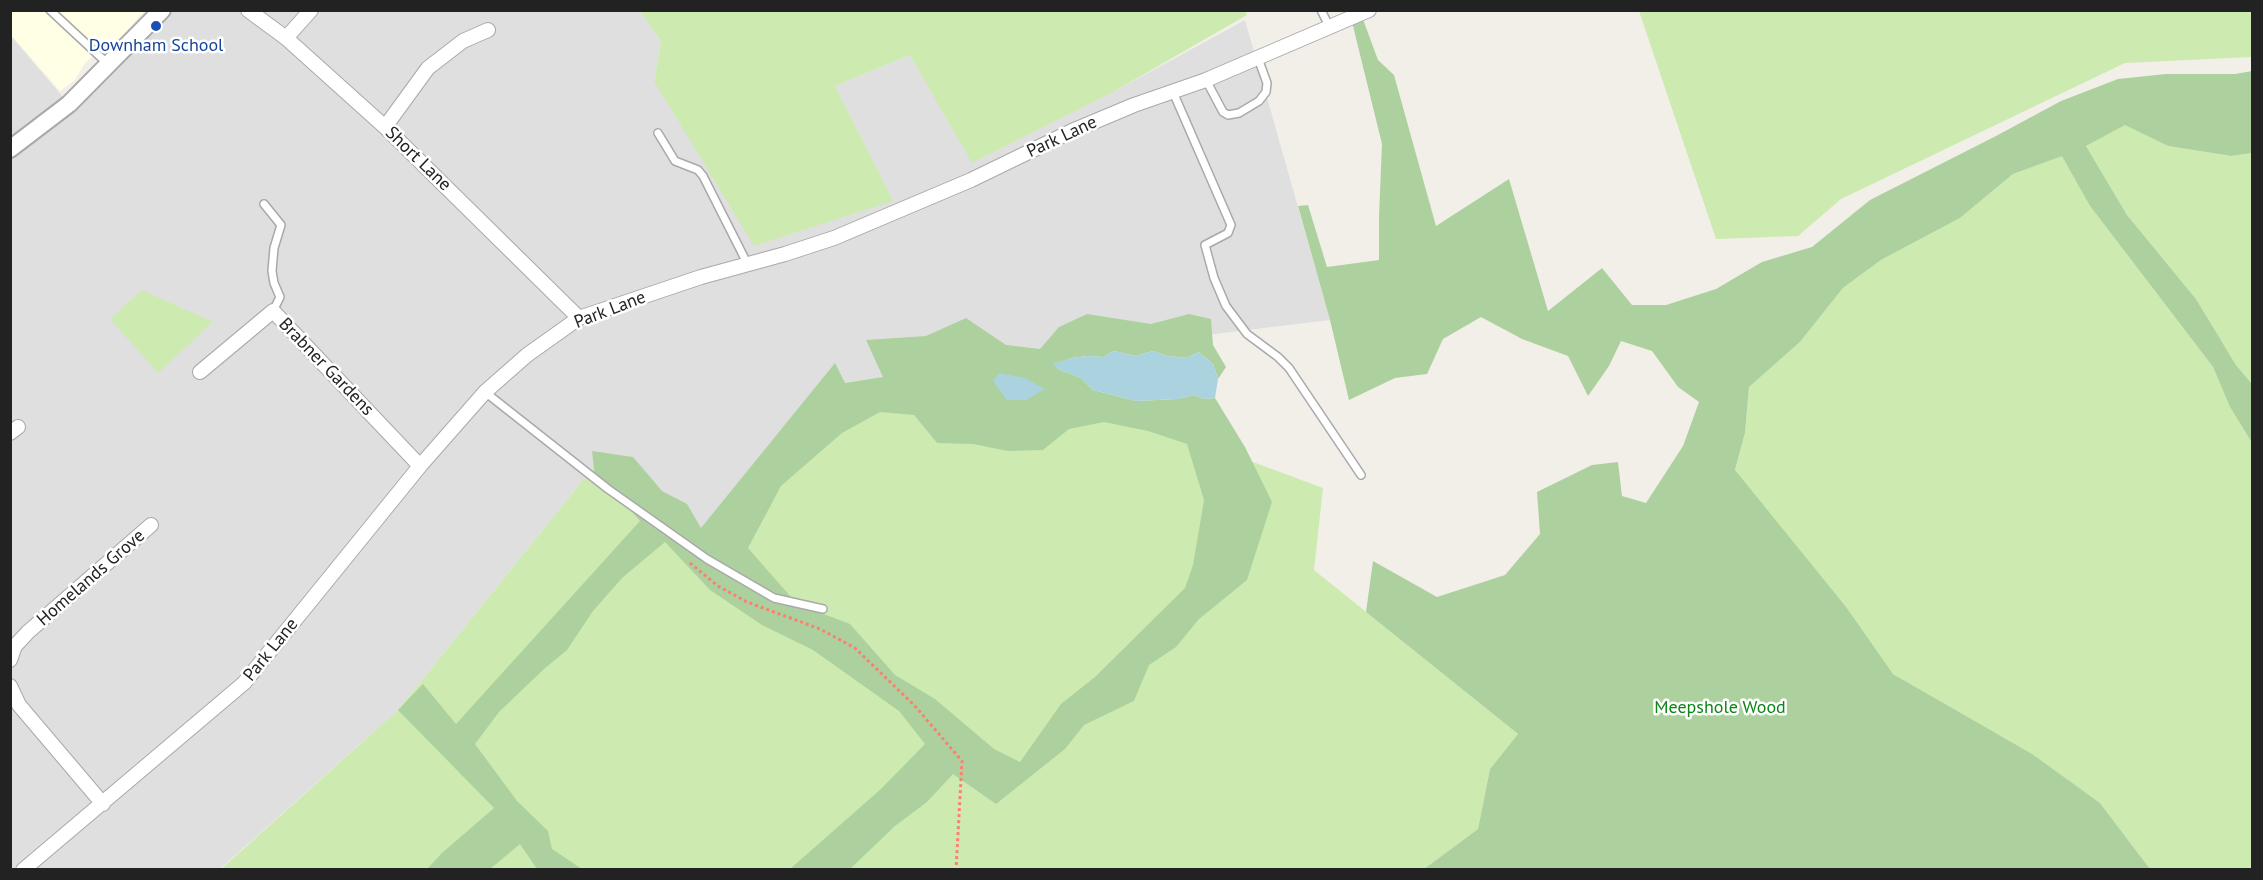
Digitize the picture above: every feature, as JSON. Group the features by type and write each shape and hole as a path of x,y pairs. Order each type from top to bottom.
{"street":[{"path":"10,149 69,104 162,10"},
{"name":"Short Lane","path":"248,10 286,38 385,127 579,318"},
{"path":"286,38 311,10"},
{"name":"Park Lane","path":"22,870 244,683 420,466 485,392 527,355 579,318 834,238 971,180 1072,131 1206,80 1369,10"},
{"path":"385,127 428,68 463,41 488,30"},
{"name":"Brabner Gardens","path":"200,372 273,311 420,466"},
{"name":"Homelands Grove","path":"10,660 15,646 28,632 151,525"},
{"path":"10,686 19,705 103,804"}],"lane":[{"path":"50,10 109,65"},
{"path":"1321,10 1330,28"},
{"path":"1206,80 1223,111 1228,115 1239,113 1259,101 1266,92 1267,82 1258,58"},
{"path":"1173,92 1231,225 1228,233 1205,245 1214,278 1226,306 1247,334 1289,368 1361,475"},
{"path":"658,133 675,161 698,170 703,176 748,265"},
{"path":"264,204 281,225 273,248 272,271 274,284 280,297 273,311"},
{"path":"485,392 608,489 707,559 774,598 823,609"}],"path":[{"path":"682,556 718,586 747,602 820,629 855,648 914,705 962,761 956,870"}],"shaded area":[{"path":"10,11 144,11 113,46 94,55 85,63 75,80 60,91 11,35"},
{"path":"162,11 640,11 661,41 654,81 892,201 835,86 910,55 1115,91 1245,20 1330,320 982,362 844,383 835,364 701,529 603,455 398,710 220,869 11,869 10,35 69,104"}],"green space":[{"path":"1245,10 1247,15 1115,91 972,163 910,55 835,86 893,201 754,246 654,81 661,41 640,11"},
{"path":"1639,11 2252,11 2252,57 2125,63 1841,199 1798,236 1716,239"},
{"name":"Meepshole Wood","path":"1361,14 1378,60 1394,75 1436,226 1509,179 1548,311 1602,268 1632,305 1666,305 1716,289 1762,262 1812,247 1870,200 2061,101 2118,79 2166,74 2235,74 2252,71 2252,153 2231,156 2168,146 2125,125 2086,146 2127,215 2196,299 2236,365 2252,384 2252,443 2230,407 2213,367 2090,206 2062,156 2013,174 1960,218 1881,260 1843,288 1800,342 1749,387 1745,433 1735,470 1846,607 1893,674 2032,754 2100,803 2150,869 1424,869 1478,829 1490,769 1518,734 1366,612 1373,561 1437,597 1505,575 1540,534 1537,492 1592,465 1618,462 1622,496 1646,503 1683,446 1699,402 1678,387 1652,351 1621,341 1609,366 1588,396 1568,356 1522,339 1481,317 1443,339 1427,374 1395,378 1349,400 1330,320 1298,206 1308,205 1327,267 1379,260 1382,144 1351,18"},
{"path":"2125,124 2168,146 2230,156 2252,153 2252,384 2236,365 2196,299 2127,215 2086,146"},
{"path":"2063,155 2090,206 2213,367 2230,407 2252,443 2252,869 2150,869 2100,803 2024,750 1893,674 1735,471 1745,433 1749,387 1800,342 1843,288 1881,260 1960,218 2013,174"},
{"path":"142,290 213,322 158,373 110,319"},
{"path":"1087,314 1151,324 1189,314 1211,319 1213,345 1226,367 1218,379 1213,364 1199,352 1187,358 1167,356 1153,351 1136,356 1114,351 1103,357 1072,358 1054,364 1058,369 1081,378 1093,390 1136,401 1177,399 1194,395 1204,399 1215,398 1245,447 1272,502 1247,580 1199,619 1176,647 1149,665 1134,701 1084,725 1065,749 996,804 953,774 927,802 895,826 850,869 790,869 881,789 925,744 899,711 813,650 762,625 710,590 665,542 622,578 593,611 567,650 499,712 475,744 517,801 548,831 552,849 582,869 537,869 520,844 490,869 427,869 494,808 398,710 423,684 456,724 640,521 620,497 595,478 592,451 633,457 662,491 687,504 701,528 835,363 845,383 883,377 866,340 926,336 966,318 1006,345 1040,349 1059,327","holes":["880,412 914,415 937,443 973,444 1008,451 1043,450 1069,429 1104,422 1148,431 1187,444 1204,500 1193,565 1185,588 1095,677 1061,704 1020,762 994,749 935,699 895,675 850,624 797,604 748,548 781,486 842,433"]},
{"path":"835,363 845,383 883,377 937,443 1078,409 1159,427 1323,488 1314,570 1518,734 1490,769 1478,829 1424,869 220,870 398,710 603,455 701,528"}],"water":[{"path":"1114,351 1136,356 1153,351 1167,356 1187,358 1199,352 1213,364 1218,379 1215,398 1204,399 1194,395 1177,399 1136,401 1093,390 1081,378 1058,369 1053,364 1072,358 1103,357"},
{"path":"999,373 1025,378 1045,389 1026,400 1007,400 993,381"}],"place":[{"name":"Downham School","path":"156,26"}]}
